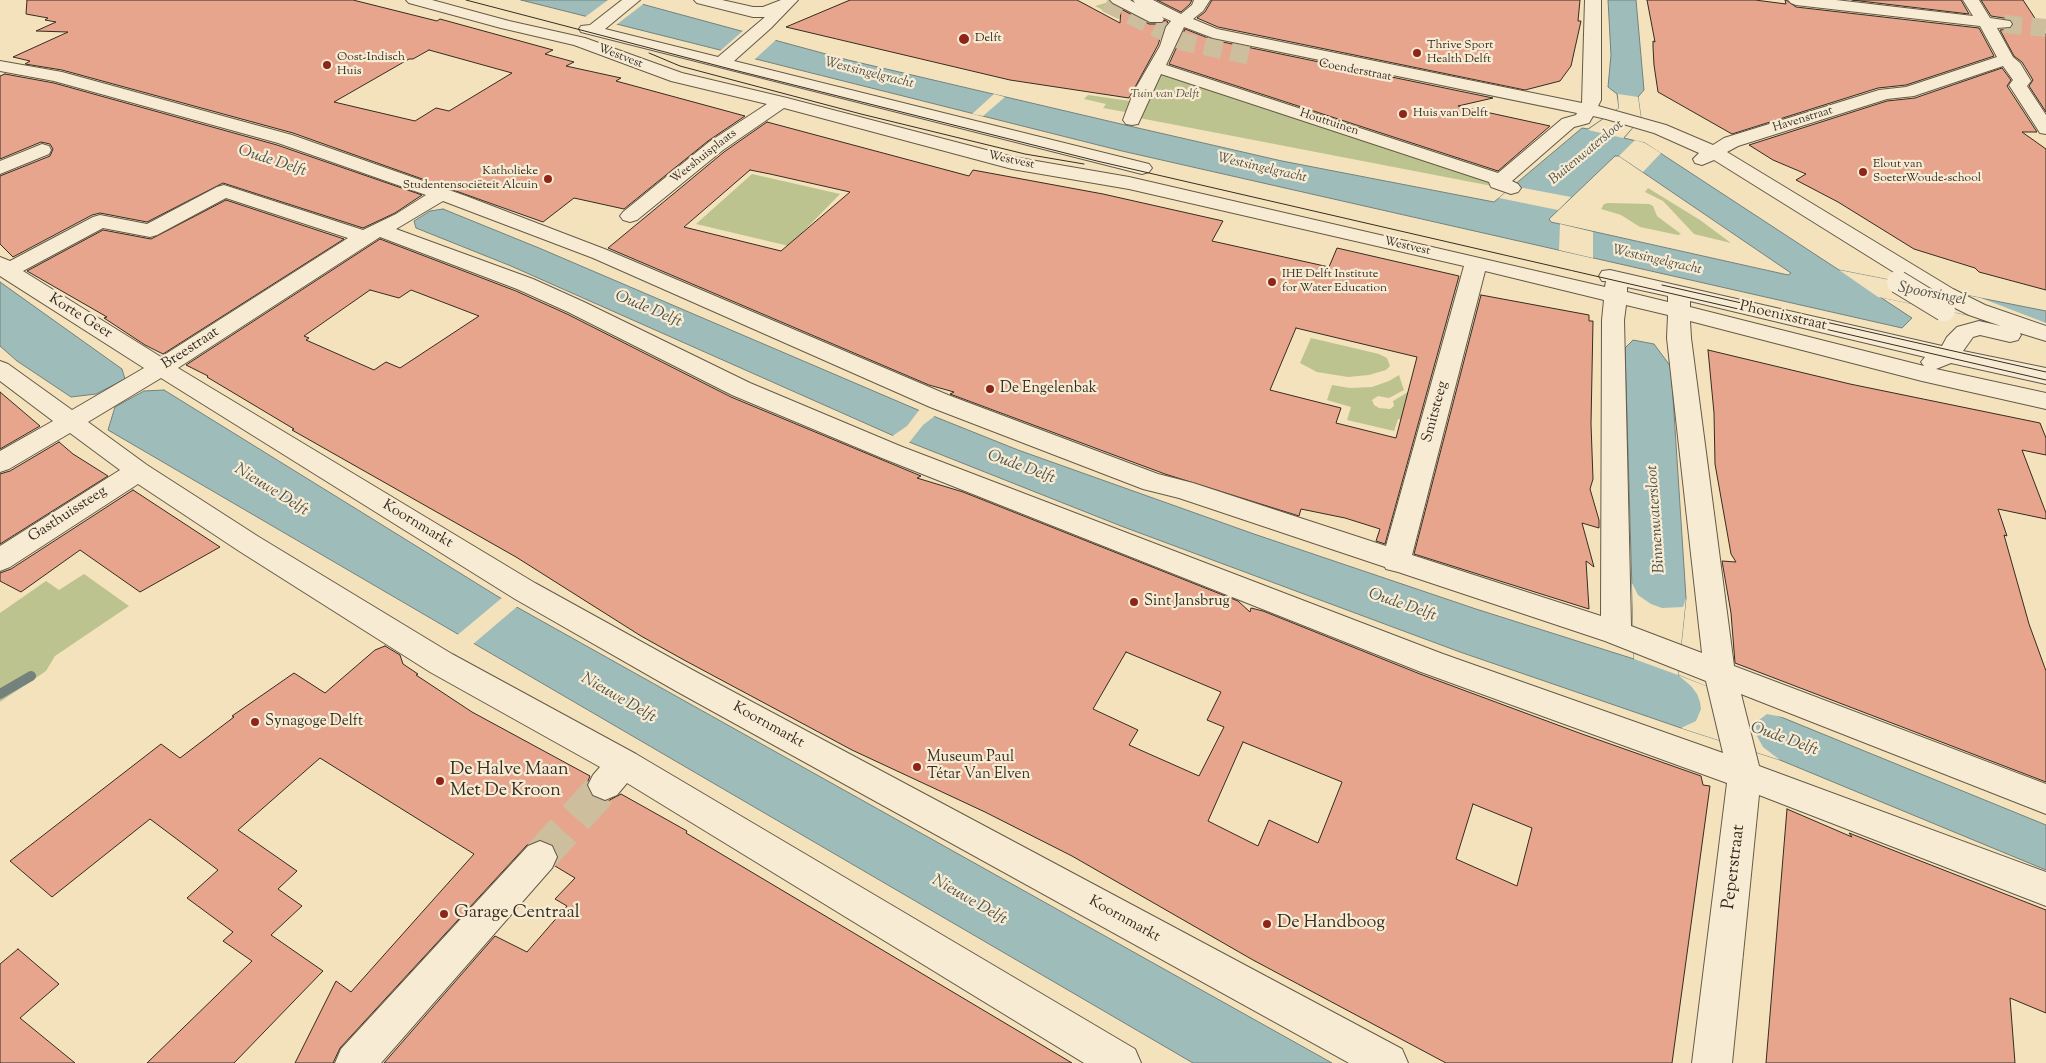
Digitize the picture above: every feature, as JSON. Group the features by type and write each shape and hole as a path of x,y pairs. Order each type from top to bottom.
{"street":[{"name":"Westvest","path":"414,0 500,23 579,41 655,70 1012,162 1129,183 1476,263 1616,287"},
{"path":"598,26 632,0"},
{"path":"702,0 753,12 764,12 783,2"},
{"name":"Coenderstraat","path":"1142,0 1177,24"},
{"path":"1132,120 1140,90 1156,68 1177,24 1190,15 1202,0"},
{"path":"1593,0 1592,100 1595,116"},
{"path":"1796,0 2004,24"},
{"path":"1971,0 1998,42 2006,59 2014,67 2022,81 2018,85"},
{"name":"Coenderstraat","path":"1108,1 1177,24 1208,39 1253,51 1595,116"},
{"path":"726,58 766,24 783,2"},
{"name":"Westvest","path":"544,18 598,26 726,58 1120,163 1616,287"},
{"path":"1253,51 1396,86 1464,93 1595,116 1681,137 1708,156 1936,289 1977,310 2036,330"},
{"name":"Havenstraat","path":"1708,156 1731,142 1885,94 1908,92 2006,59"},
{"path":"0,66 56,76 223,121 285,139 442,194 600,254 939,401 1152,482 1184,490 1396,562 1624,636 1713,676 2046,799"},
{"name":"Houttuinen","path":"1156,68 1506,184 1568,123 1595,116"},
{"path":"1970,72 2018,85 2046,129"},
{"name":"Weeshuisplaats","path":"630,216 716,146 781,102"},
{"path":"0,168 42,150"},
{"path":"1708,156 1727,172 1944,310 1979,328 2046,353"},
{"path":"4,267 100,221 150,232 224,191 372,234 524,284 576,307 741,389 891,452 1432,663 1741,760 2046,888"},
{"path":"372,234 442,194"},
{"name":"Breestraat","path":"0,463 151,374 372,234"},
{"name":"Smitsteeg","path":"1396,562 1476,263"},
{"name":"Korte Geer","path":"4,267 151,374"},
{"path":"1616,287 1613,320 1624,636"},
{"name":"Phoenixstraat","path":"1616,287 1679,302 2046,376"},
{"path":"1679,302 1680,348 1713,676"},
{"name":"Phoenixstraat","path":"1679,302 1922,373 2046,401"},
{"path":"1948,356 1955,342 1965,332 1979,328 2046,341"},
{"name":"Phoenixstraat","path":"1892,364 1925,364 1948,356"},
{"name":"Phoenixstraat","path":"1948,356 1955,367 1969,377 1999,389"},
{"path":"0,369 82,414 127,477 248,544 441,663 615,774 1121,1063"},
{"name":"Koornmarkt","path":"151,374 525,591 713,696 1388,1063"},
{"name":"Gasthuissteeg","path":"0,560 127,477"},
{"name":"Peperstraat","path":"1712,1063 1741,760 1713,676"},
{"path":"355,1063 540,857"}],"green space":[{"path":"1112,1 1165,27 1158,38 1095,6"},
{"path":"1265,47 1567,107 1566,112 1262,49"},
{"name":"Tuin van Delft","path":"1153,63 1497,174 1492,186 1124,115 1125,112 1103,108 1106,104 1084,99 1088,95 1130,101"},
{"path":"752,174 840,194 789,246 696,224"},
{"path":"1648,188 1700,220 1731,243 1694,234 1663,201 1645,192"},
{"path":"1604,204 1649,204 1653,206 1657,216 1681,234 1640,227 1621,215 1601,209"},
{"path":"1311,338 1379,354 1387,358 1390,366 1386,370 1369,375 1348,377 1317,372 1300,363"},
{"path":"1399,375 1404,390 1389,398 1378,396 1372,400 1374,405 1379,408 1390,409 1394,406 1393,401 1408,392 1414,422 1398,419 1394,431 1347,420 1351,407 1327,400 1332,385 1350,388 1372,387"},
{"path":"84,574 129,606 55,656 46,671 0,702 0,613 46,581 59,590"}],"water":[{"path":"521,0 627,0 848,60 1138,128 1282,161 1494,202 1582,128 1588,129 1619,108 1617,94 1608,87 1611,55 1608,0 1636,0 1644,90 1638,97 1641,118 1624,138 1645,143 1839,270 2046,311 2046,331 1880,297 1912,318 1902,328 1122,151","holes":["1615,156 1619,156 1791,273 1788,275 1551,222 1549,219"]},
{"path":"443,209 918,410 1018,450 1254,534 1476,609 1634,659 1625,348 1633,340 1654,344 1671,367 1686,598 1678,675 2046,825 2046,870 1780,760 1460,652 1121,526 894,436 511,266 416,228 414,221 430,211"},
{"path":"0,282 122,369 125,379 96,394 71,397 17,361 0,346"},
{"name":"Nieuwe Delft","path":"164,390 497,596 1332,1063 1193,1063 108,430 115,407 144,391"}],"pier":[{"path":"608,0 637,0 646,2 616,25 585,17"},
{"path":"745,29 778,38 754,60 720,51"},
{"path":"994,94 1005,97 983,116 972,114"},
{"path":"1618,94 1638,97 1641,118 1623,138 1588,130 1619,108"},
{"path":"1635,140 1645,143 1661,153 1643,172 1619,156"},
{"path":"1513,186 1571,197 1558,210 1499,198"},
{"path":"1560,224 1593,232 1593,258 1559,250"},
{"path":"1839,270 1981,298 2046,323 2046,331 1878,297"},
{"path":"920,409 936,415 923,425 908,444 891,437 907,426"},
{"path":"1632,583 1638,595 1651,604 1662,608 1683,607 1686,598 1678,675 1634,659"},
{"path":"503,597 519,605 472,645 455,637"},
{"path":"1678,675 1787,718 1767,714 1756,725 1757,736 1763,747 1780,760 1681,728 1696,721 1701,709 1697,694"}],"building":[{"path":"27,0 353,0 437,21 440,19 553,50 545,54 574,62 566,66 621,78 616,81 745,116 708,141 624,209 574,198 543,222 293,133 62,70 25,64 30,61 13,57 68,32 36,31 56,22 45,20 48,18 26,14","holes":["429,50 512,73 449,111 436,108 415,121 334,102 409,59 413,59"]},
{"path":"850,0 1077,0 1120,23 1121,9 1149,24 1162,24 1165,20 1168,22 1164,26 1158,45 1129,98 1010,80 786,27"},
{"path":"1157,0 1192,0 1181,12"},
{"path":"1212,0 1580,0 1578,21 1581,21 1571,66 1560,81 1525,90 1218,27 1197,18 1205,12"},
{"path":"1647,0 1755,0 1786,4 1786,0 1796,7 1979,28 1994,56 1906,85 1878,88 1732,134 1658,92 1654,65 1653,41 1655,42"},
{"path":"1852,0 1961,0 1969,14"},
{"path":"1981,0 2023,0 2046,35 2046,112 2029,86 2033,80 2022,62 2014,56 2000,30 2010,29 2014,23 2010,19 1991,16"},
{"name":"Huis van Delft","path":"1185,29 1213,40 1493,98 1458,106 1550,126 1498,171 1169,64"},
{"path":"2002,68 2011,80 2007,86 2037,132 2022,132 2046,149 2046,290 1979,272 1975,268 1914,249 1838,202 1796,180 1806,174 1773,160 1749,145 1887,101 1915,98"},
{"path":"5,74 54,83 277,145 422,195 395,213 363,228 223,183 147,222 100,213 92,215 13,257 0,244 0,176 50,156 53,149 50,144 41,142 0,159 0,76"},
{"path":"767,122 969,176 973,170 1103,194 1223,221 1212,241 1329,267 1337,248 1459,276 1385,544 1376,541 1380,529 1345,518 1301,509 1299,516 1165,474 950,394 954,392 929,385 608,248 724,152","holes":["750,170 770,174 850,192 781,251 684,227","1296,328 1417,357 1396,438 1336,423 1341,408 1270,390"]},
{"path":"226,200 344,239 163,354 145,345 104,318 107,317 27,271 103,230 151,239"},
{"path":"380,239 516,291 567,314 731,397 921,476 917,478 963,492 1238,601 1250,612 1251,608 1263,611 1420,674 1701,776 1703,785 1710,786 1672,1063 1446,1063 1253,960 1072,856 985,812 852,750 684,660 641,636 516,557 292,430 294,429 208,376 186,365","holes":["370,290 399,298 411,290 479,316 400,368 386,362 374,370 306,340 309,338 304,336","1126,652 1221,692 1207,720 1224,727 1199,776 1129,745 1138,730 1093,709","1243,742 1342,782 1318,843 1269,820 1258,846 1208,821","1473,804 1532,828 1517,886 1456,859"]},
{"path":"1481,295 1589,315 1589,321 1593,321 1591,424 1593,479 1590,489 1599,520 1599,528 1582,523 1594,567 1586,561 1589,609 1414,554"},
{"path":"1708,350 1850,384 2040,423 2046,438 2046,455 2022,450 2046,513 2046,519 1998,509 2007,536 2004,535 2029,624 2046,671 2046,782 1735,663 1731,613 1722,561 1736,562 1731,554 1715,464 1714,413"},
{"path":"0,392 40,426 0,449"},
{"path":"59,442 73,454 108,476 0,544 0,474 10,471"},
{"path":"133,490 220,547 140,592 80,550 21,592 0,581 0,573 11,569"},
{"path":"385,646 400,655 403,664 418,674 416,675 472,712 590,776 586,786 592,797 606,802 621,794 687,831 686,833 1072,1063 384,1063 495,936 527,952 567,906 555,899 575,878 555,866 559,856 554,845 541,839 527,845 340,1048 333,1063 295,1063 336,981 351,992 474,854 320,758 238,830 297,871 278,889 302,906 271,935 323,971 234,1063 147,1063 252,961 223,941 233,932 187,898 218,870 150,819 52,897 10,861 161,744 180,758 234,717 232,716 294,673 325,693 375,650"},
{"path":"1787,809 1852,837 1849,833 2046,910 2046,1013 2010,998 2015,1063 1766,1063"},
{"path":"18,949 59,984 20,1018 75,1063 0,1063 0,964"}],"waterway":[{"path":"0,694 31,676"}],"tunnel":[{"path":"1106,3 1184,42 1256,57"},
{"path":"2004,24 2046,28"},
{"path":"540,857 605,785"}],"tram line":[{"path":"466,0 734,70 1097,161 2046,380"},
{"path":"649,53 680,66 861,114 1025,154 1084,164"},
{"path":"1662,285 2046,372"}],"place":[{"name":"Delft","path":"964,39"},
{"name":"Thrive Sport Health Delft","path":"1417,53"},
{"name":"Oost-Indisch Huis","path":"327,65"},
{"name":"Huis van Delft","path":"1403,114"},
{"name":"Elout van SoeterWoude-school","path":"1863,172"},
{"name":"Katholieke Studentensociëteit Alcuin","path":"548,179"},
{"name":"IHE Delft Institute for Water Education","path":"1272,282"},
{"name":"De Engelenbak","path":"990,389"},
{"name":"Sint Jansbrug","path":"1134,602"},
{"name":"Synagoge Delft","path":"255,722"},
{"name":"Museum Paul Tétar Van Elven","path":"917,767"},
{"name":"De Halve Maan Met De Kroon","path":"440,781"},
{"name":"Garage Centraal","path":"444,914"},
{"name":"De Handboog","path":"1267,924"}],"water label":[{"name":"Westsingelgracht","path":"869,74"},
{"name":"Buitenwatersloot","path":"1587,153"},
{"name":"Oude Delft","path":"272,162"},
{"name":"Westsingelgracht","path":"1262,169"},
{"name":"Westsingelgracht","path":"1657,261"},
{"name":"Spoorsingel","path":"1932,295"},
{"name":"Oude Delft","path":"648,310"},
{"name":"Oude Delft","path":"1021,468"},
{"name":"Binnenwatersloot","path":"1657,519"},
{"name":"Oude Delft","path":"1402,606"},
{"name":"Oude Delft","path":"1784,740"}]}
